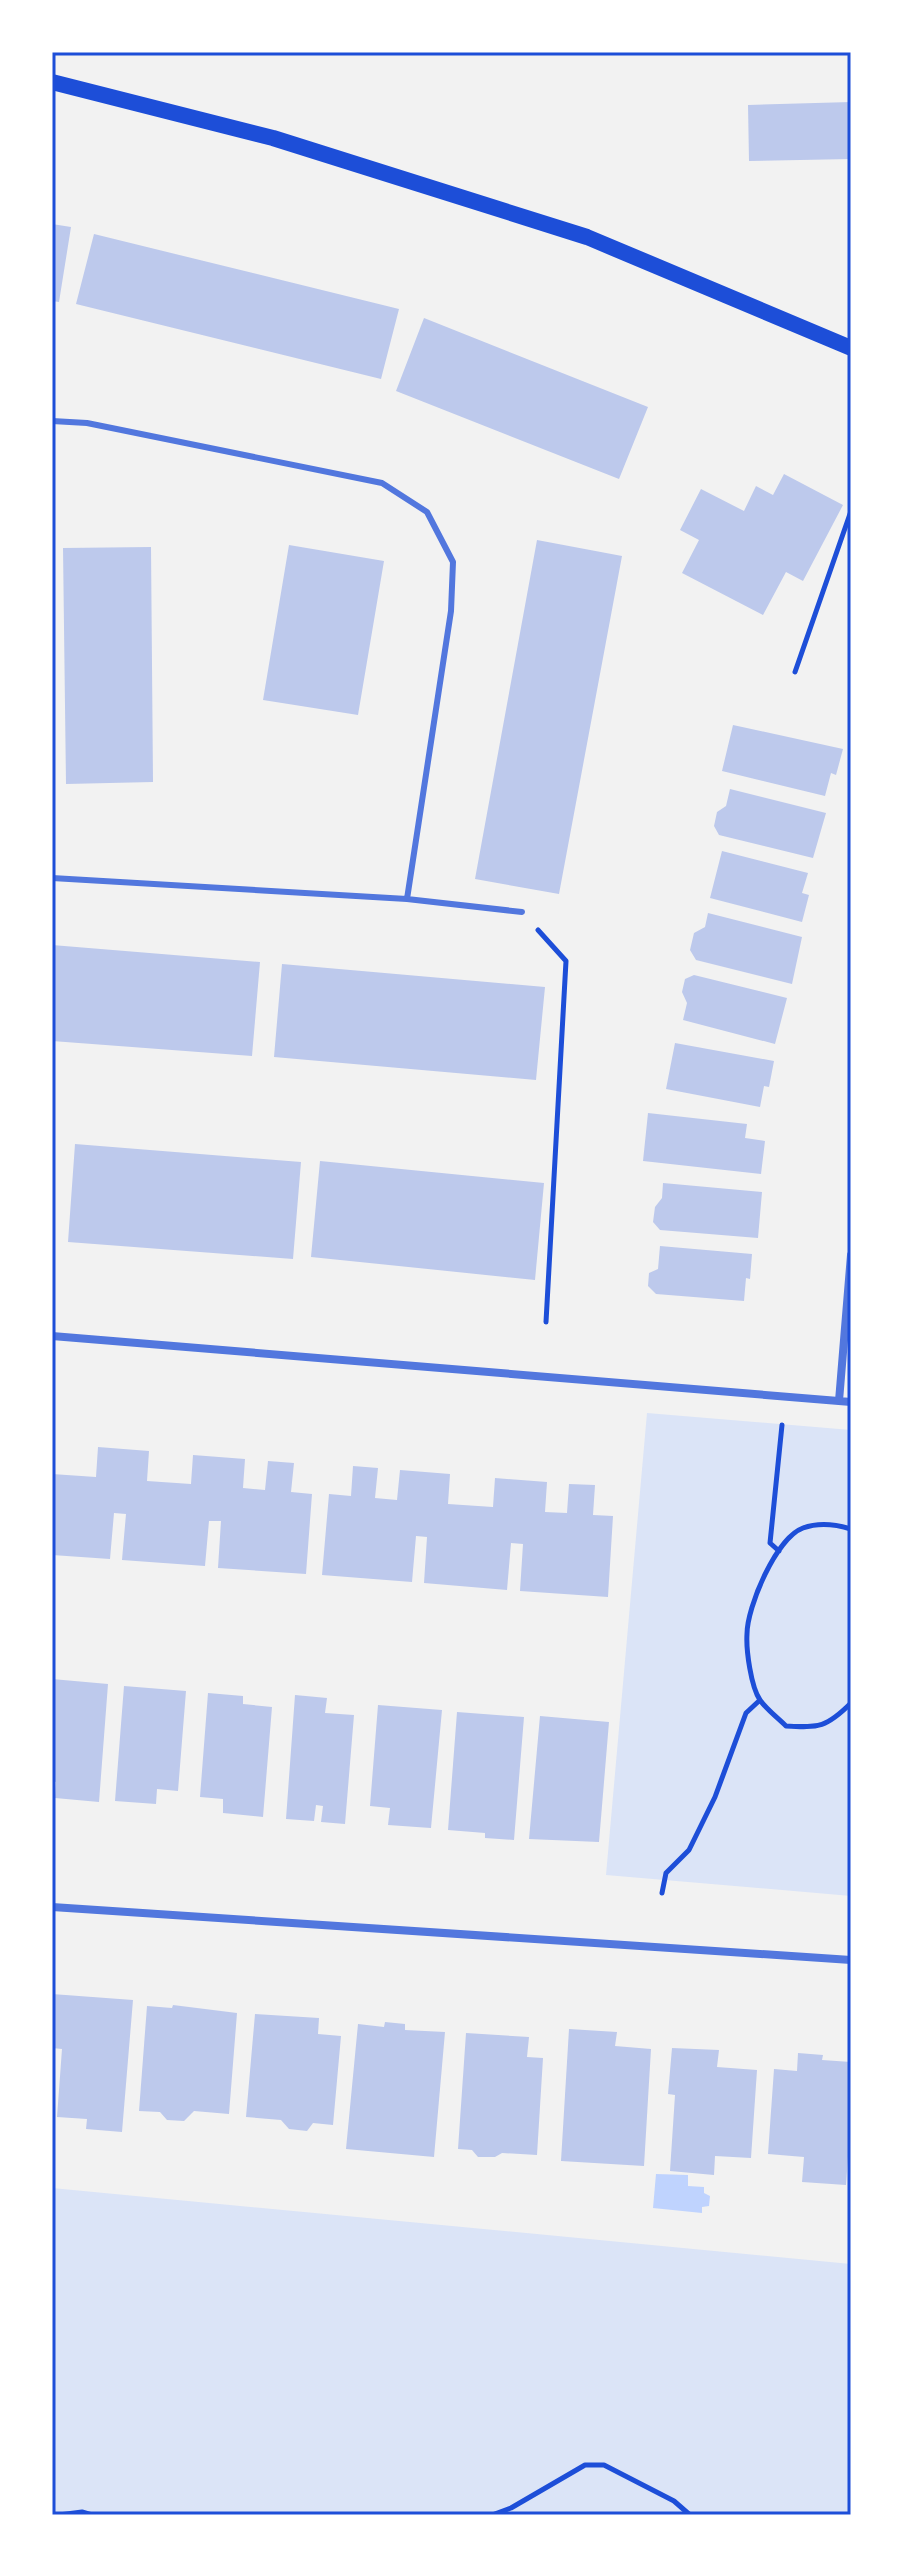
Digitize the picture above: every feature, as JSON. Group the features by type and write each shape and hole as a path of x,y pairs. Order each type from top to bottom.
{"main road":[{"path":"52,82 273,138 587,237 851,348"}],"street":[{"path":"839,1401 851,1255"},
{"path":"52,1336 851,1402"},
{"path":"52,1907 851,1960"}],"lane":[{"path":"52,421 87,423 382,483 427,512 453,562 451,611 407,899"},
{"path":"52,878 407,899 522,912"}],"path":[{"path":"795,672 851,511"},
{"path":"522,912 566,961 546,1322"},
{"path":"779,1551 770,1543 784,1397"},
{"path":"851,1529 833,1523 801,1529 779,1551 761,1583 746,1632 753,1680 760,1700 786,1726 816,1728 834,1720 851,1703"},
{"path":"662,1893 666,1873 689,1850 715,1797 746,1713 760,1700"},
{"path":"492,2515 511,2508 585,2465 604,2465 674,2501 690,2515"},
{"path":"59,2515 82,2512 92,2515"}],"shaded area":[{"path":"647,1413 851,1430 851,1896 606,1875"},
{"path":"52,2188 851,2264 851,2515 52,2515"}],"water":[{"path":"656,2174 688,2175 688,2186 704,2187 704,2193 710,2196 709,2206 702,2207 702,2213 653,2208"}],"building":[{"path":"851,102 851,159 749,161 748,105"},
{"path":"52,224 71,227 59,302 52,301"},
{"path":"94,234 399,309 381,379 76,304"},
{"path":"424,318 648,407 619,479 396,391"},
{"path":"784,474 843,505 803,581 786,572 763,615 682,573 699,540 680,530 701,489 744,511 756,486 773,495"},
{"path":"537,540 622,556 559,894 475,879"},
{"path":"289,545 384,561 358,715 263,700"},
{"path":"151,547 153,782 66,784 63,548"},
{"path":"733,725 843,749 836,775 831,773 825,796 722,771"},
{"path":"730,789 826,813 813,858 719,835 714,826 717,812 726,806"},
{"path":"722,851 808,873 802,893 809,895 802,922 710,898"},
{"path":"708,913 802,937 792,984 696,960 690,950 694,933 705,927"},
{"path":"52,945 260,962 252,1056 52,1041"},
{"path":"282,964 545,987 536,1080 274,1057"},
{"path":"694,975 787,998 775,1044 683,1020 687,1003 682,992 685,979"},
{"path":"675,1043 774,1061 769,1087 764,1086 760,1107 666,1089"},
{"path":"648,1113 747,1124 745,1138 765,1141 761,1174 643,1161"},
{"path":"75,1144 301,1162 293,1259 68,1242"},
{"path":"320,1161 544,1183 535,1280 311,1257"},
{"path":"663,1183 762,1192 758,1238 660,1230 653,1222 655,1207 662,1198"},
{"path":"660,1246 752,1254 744,1301 656,1294 648,1286 649,1273 658,1269"},
{"path":"98,1447 149,1451 147,1481 191,1484 193,1455 245,1459 243,1488 265,1490 268,1461 294,1463 291,1492 312,1494 306,1574 218,1568 221,1521 209,1521 205,1566 122,1560 126,1514 114,1513 110,1559 52,1555 52,1474 96,1477"},
{"path":"353,1466 378,1468 375,1498 397,1500 400,1470 450,1474 448,1504 493,1507 495,1478 547,1482 545,1512 567,1513 569,1484 595,1485 593,1515 613,1516 608,1597 520,1591 523,1544 511,1543 507,1590 424,1583 427,1537 416,1536 412,1582 322,1575 329,1494 351,1496"},
{"path":"52,1679 108,1684 99,1802 55,1798 56,1782 52,1781"},
{"path":"124,1686 186,1691 178,1791 157,1789 156,1804 115,1801"},
{"path":"208,1693 243,1696 243,1704 272,1707 263,1817 223,1813 223,1799 200,1797"},
{"path":"295,1695 327,1698 325,1713 354,1715 345,1824 321,1822 323,1806 316,1805 314,1821 286,1819"},
{"path":"378,1705 442,1710 431,1828 388,1825 390,1808 370,1806"},
{"path":"457,1712 524,1717 514,1840 485,1838 485,1833 448,1830"},
{"path":"540,1716 609,1722 599,1842 529,1839"},
{"path":"52,1994 133,2000 122,2132 86,2129 87,2119 57,2117 62,2049 52,2048"},
{"path":"173,2005 237,2013 229,2114 194,2111 184,2121 167,2120 160,2112 139,2111 147,2006 172,2008"},
{"path":"255,2014 319,2018 318,2034 341,2036 333,2125 313,2123 307,2131 289,2129 281,2120 246,2117"},
{"path":"385,2022 405,2024 405,2030 445,2032 434,2157 346,2149 358,2024 384,2027"},
{"path":"569,2029 617,2032 615,2046 651,2049 644,2166 561,2161"},
{"path":"466,2033 529,2037 527,2057 543,2058 537,2155 502,2153 495,2157 478,2157 472,2150 458,2149"},
{"path":"672,2048 719,2050 717,2067 757,2070 751,2158 715,2156 714,2175 670,2171 675,2095 668,2094"},
{"path":"798,2053 823,2055 822,2060 851,2062 846,2185 802,2182 804,2157 768,2154 774,2069 797,2071"}]}
